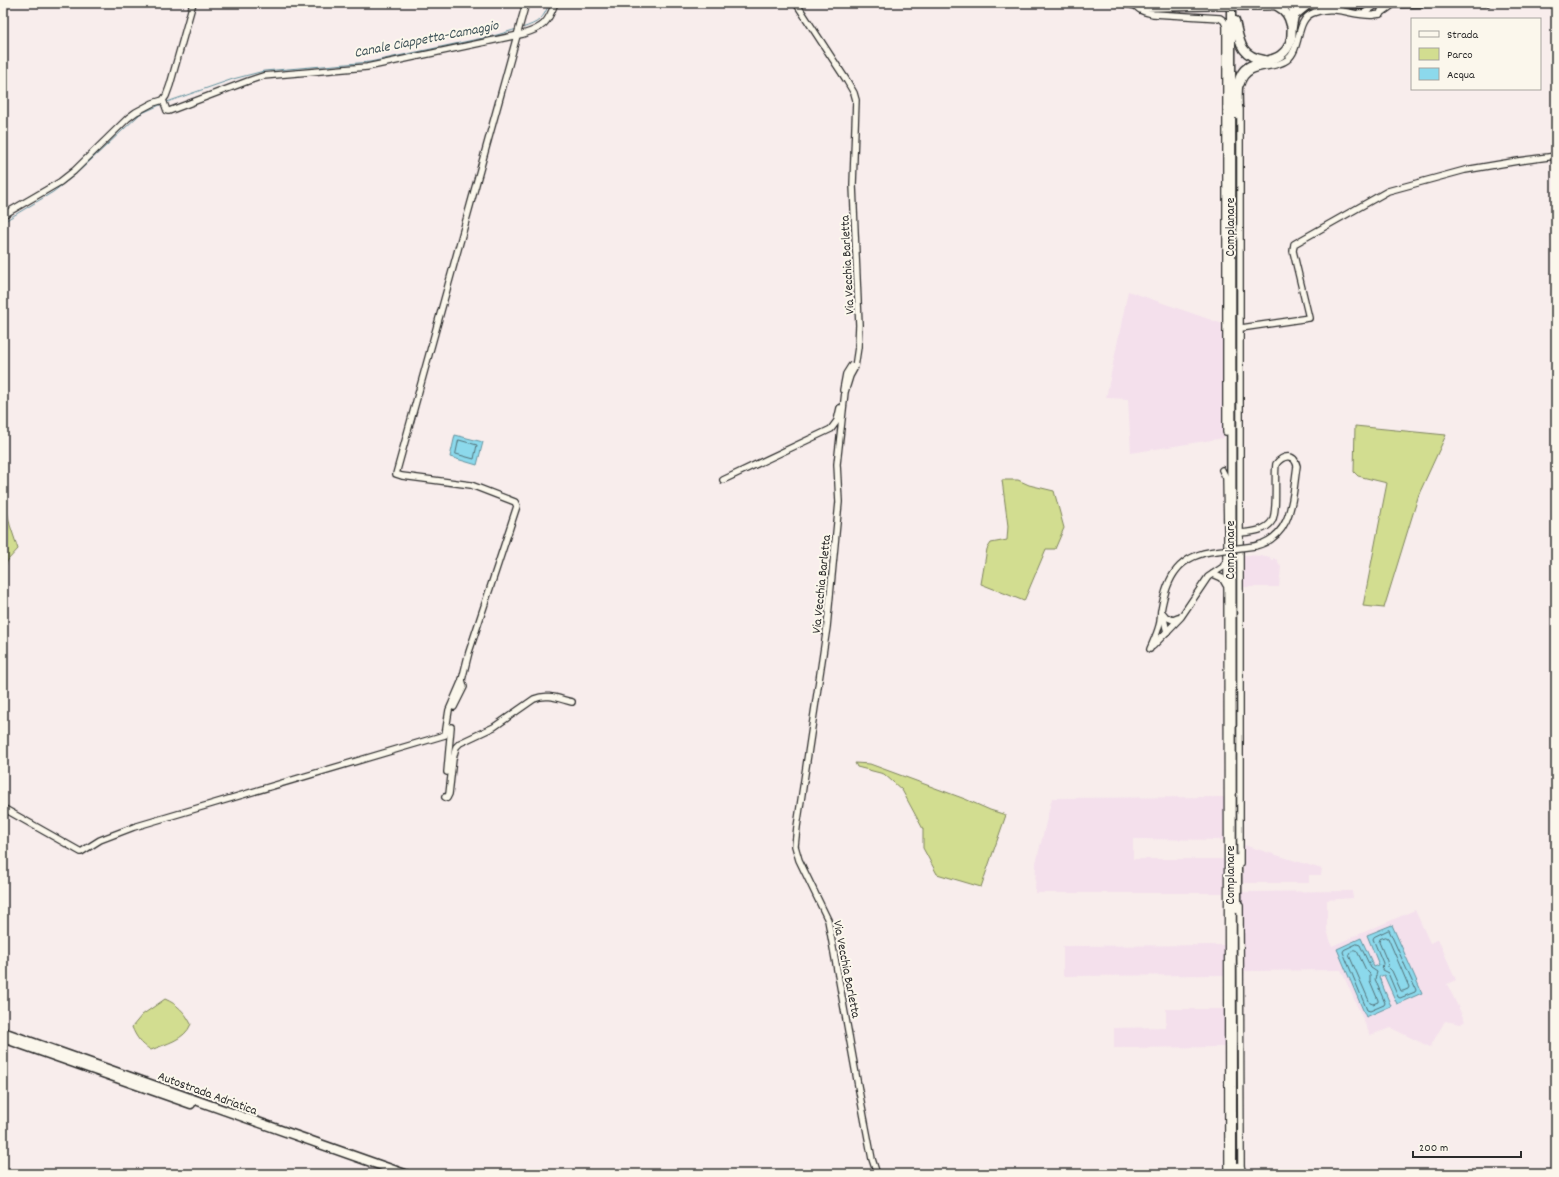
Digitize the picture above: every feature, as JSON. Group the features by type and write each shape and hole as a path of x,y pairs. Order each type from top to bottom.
{"highway":[{"path":"1232,4 1242,46 1247,54 1255,59 1267,61"},
{"path":"1232,4 1236,1172"},
{"path":"1277,6 1292,16"},
{"path":"1236,114 1238,109 1240,75 1246,68 1277,58 1287,48 1291,38 1292,6"},
{"path":"1292,16 1306,6"},
{"path":"1235,21 1236,1172"},
{"name":"Autostrada Adriatica","path":"3,1032 405,1174"},
{"name":"Autostrada Adriatica","path":"3,1038 388,1174"}],"street":[{"path":"193,3 164,102 167,111 248,80 263,76 367,67 518,31 541,27 550,15 555,3"},
{"path":"3,808 81,852 100,840 129,828 444,736 447,732 449,710 462,680 469,652 516,512 516,503 471,485 396,474 526,3"},
{"name":"Via Vecchia Barletta","path":"796,3 847,81 856,100 853,185 860,325 856,360 846,392 837,464 839,502 827,627 795,846 799,860 828,920 872,1159 877,1174"},
{"path":"1118,3 1137,4 1148,8 1306,6 1378,3 1487,3"},
{"path":"1143,3 1148,8"},
{"path":"1378,3 1382,8 1380,14"},
{"name":"Complanare","path":"1359,13 1367,11 1378,3"},
{"path":"1380,14 1393,3"},
{"name":"Complanare","path":"1137,4 1143,12 1153,14 1220,18 1224,20 1226,26 1226,432"},
{"path":"1365,4 1367,11"},
{"name":"Complanare","path":"1244,1174 1241,1166 1241,328 1239,128 1241,86 1242,80 1254,68 1280,64 1288,59 1296,49 1304,22 1307,17 1313,13 1332,10 1359,13 1370,16 1380,14"},
{"path":"5,216 60,182 74,171 128,118 148,106 164,102"},
{"path":"1241,328 1308,318 1293,251 1294,244 1388,191 1465,170 1556,156"},
{"path":"723,480 770,456 814,438 835,426 840,414 846,374 856,360"},
{"path":"1227,557 1223,567 1208,577 1181,617 1150,649 1160,626 1161,611 1170,579 1184,561 1195,555 1255,546 1272,540 1280,532 1285,524 1289,511 1297,466 1296,462 1292,458 1286,456 1281,458 1276,464 1274,512 1272,521 1267,527 1241,533"},
{"name":"Complanare","path":"1222,470 1226,478 1227,557 1228,1174"},
{"path":"1212,574 1224,571 1227,572"},
{"path":"1212,574 1222,578 1227,587"},
{"path":"1161,611 1166,618 1173,620 1181,617"},
{"path":"1161,611 1165,620 1167,632"},
{"path":"1160,626 1162,630 1167,632"},
{"path":"462,680 464,687 453,709 445,793 445,797 447,798 449,794 454,752 460,743 494,727 534,699 541,696 548,696 572,702"}],"shaded area":[{"path":"1128,291 1223,324 1224,438 1131,453 1128,399 1106,398"},
{"path":"1243,555 1266,556 1270,557 1271,560 1273,560 1273,558 1277,560 1281,567 1279,587 1244,587"},
{"path":"1225,797 1225,840 1133,839 1133,859 1225,859 1225,893 1035,893 1036,863 1052,798"},
{"path":"1244,845 1322,869 1321,875 1309,875 1309,883 1243,883"},
{"path":"1352,891 1353,898 1327,900 1327,930 1332,946 1415,910 1430,943 1438,939 1456,980 1447,984 1465,1021 1461,1024 1445,1021 1430,1047 1391,1028 1370,1035 1341,970 1243,971 1242,892"},
{"path":"1225,945 1226,975 1063,976 1063,946"},
{"path":"1166,1009 1226,1009 1225,1047 1114,1048 1114,1028 1166,1027"}],"green space":[{"path":"1355,426 1446,435 1419,494 1384,608 1363,606 1387,483 1358,476 1354,472"},
{"path":"1002,480 1018,480 1029,485 1054,491 1064,528 1055,549 1046,549 1024,601 981,584 987,549 991,543 1007,540 1008,526"},
{"path":"3,503 6,506 10,525 18,549 8,560 3,571"},
{"path":"855,763 870,764 1006,815 981,887 937,874 923,848 923,829 902,790 884,774 857,767"},
{"path":"165,999 180,1009 191,1024 179,1038 151,1050 139,1040 132,1027 142,1015"}],"water":[{"path":"455,435 483,442 477,465 450,457"},
{"path":"1392,925 1422,993 1397,1004 1384,975 1379,977 1391,1006 1366,1017 1337,949 1361,938 1374,967 1379,965 1367,935"}],"waterway":[{"name":"Canale Ciappetta-Camaggio","path":"522,28 540,20 549,3"},
{"name":"Canale Ciappetta-Camaggio","path":"167,102 233,79 264,71 370,62 497,35 517,29"},
{"name":"Canale Ciappetta-Camaggio","path":"3,222 53,192 76,174 140,114 162,104"}]}
